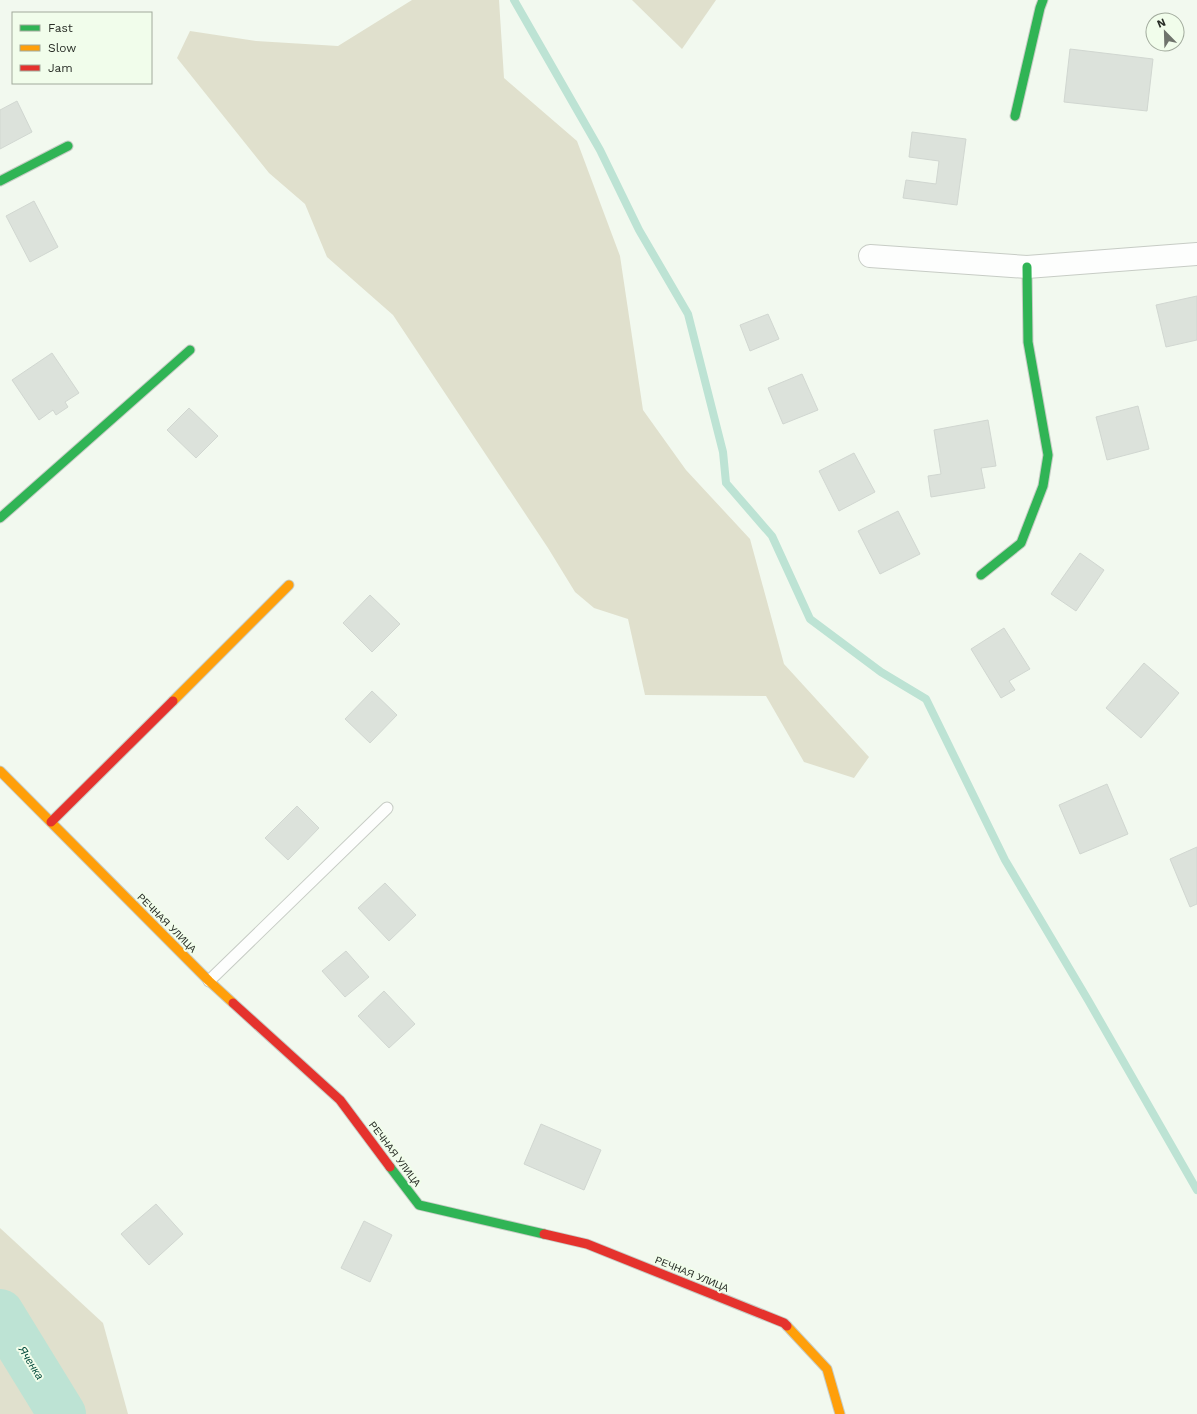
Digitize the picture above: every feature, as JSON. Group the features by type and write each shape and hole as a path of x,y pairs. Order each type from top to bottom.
{"street":[{"path":"1015,116 1043,0"},
{"path":"0,181 68,146"},
{"path":"870,256 1027,267 1197,254"},
{"path":"981,575 1021,543 1043,486 1048,455 1028,342 1027,267"},
{"path":"0,518 190,350"},
{"path":"51,822 290,586"},
{"name":"РЕЧНАЯ УЛИЦА","path":"0,771 209,981 340,1100 419,1205 586,1244 784,1323 827,1369 840,1414"}],"lane":[{"path":"209,981 387,808"}],"green space":[{"path":"412,0 499,0 504,78 577,141 620,256 643,410 686,470 750,539 784,664 869,757 854,778 804,762 766,696 645,695 628,619 594,608 575,592 548,548 393,315 327,257 305,204 269,173 177,58 190,31 256,41 338,46"},
{"path":"632,0 716,0 682,49"},
{"path":"0,1228 103,1323 128,1414 0,1414"}],"building":[{"path":"1070,49 1153,59 1147,111 1064,102"},
{"path":"17,101 32,132 0,149 0,110"},
{"path":"912,132 966,139 957,205 903,198 906,180 936,184 939,161 909,157"},
{"path":"34,201 58,247 30,262 6,216"},
{"path":"1197,296 1197,340 1166,347 1156,305"},
{"path":"768,314 779,339 750,351 740,325"},
{"path":"52,353 79,393 65,402 68,407 56,415 53,410 39,420 12,380"},
{"path":"802,374 818,410 783,424 768,388"},
{"path":"1138,406 1149,449 1107,460 1096,417"},
{"path":"189,408 218,436 196,458 167,430"},
{"path":"988,420 996,466 981,468 985,488 931,497 928,476 941,474 934,430"},
{"path":"854,453 875,492 839,511 819,471"},
{"path":"898,511 920,554 880,574 858,531"},
{"path":"1080,553 1104,570 1076,611 1051,594"},
{"path":"370,595 400,624 372,652 343,623"},
{"path":"1004,628 1030,669 1009,681 1015,690 1001,698 971,649"},
{"path":"1144,663 1179,693 1141,738 1106,708"},
{"path":"372,691 397,715 370,743 345,719"},
{"path":"1107,784 1128,834 1080,854 1059,805"},
{"path":"297,806 319,828 288,860 265,838"},
{"path":"1197,847 1197,904 1190,907 1170,859"},
{"path":"385,883 416,915 389,941 358,908"},
{"path":"346,951 369,977 345,997 322,971"},
{"path":"384,991 415,1024 389,1048 358,1016"},
{"path":"541,1124 601,1150 584,1190 524,1164"},
{"path":"156,1204 183,1234 149,1265 121,1234"},
{"path":"364,1221 392,1235 370,1282 341,1268"}],"waterway":[{"path":"514,0 600,150 639,230 688,314 723,452 726,483 772,536 810,619 881,672 926,699 1005,860 1088,1000 1197,1190"},
{"name":"Яченка","path":"0,1313 62,1414"}],"traffic: fast":[{"path":"1015,116 1043,0"},
{"path":"0,181 68,146"},
{"path":"981,575 1021,543 1043,486 1048,455 1028,342 1027,267"},
{"path":"0,518 190,350"},
{"path":"390,1167 419,1205 544,1234"}],"traffic: slow":[{"path":"173,701 289,585"},
{"path":"0,771 209,981 233,1003"},
{"path":"787,1326 827,1369 840,1414"}],"traffic: jam":[{"path":"51,822 173,701"},
{"path":"233,1003 340,1100 390,1167"},
{"path":"544,1234 587,1244 784,1323 787,1326"}]}
